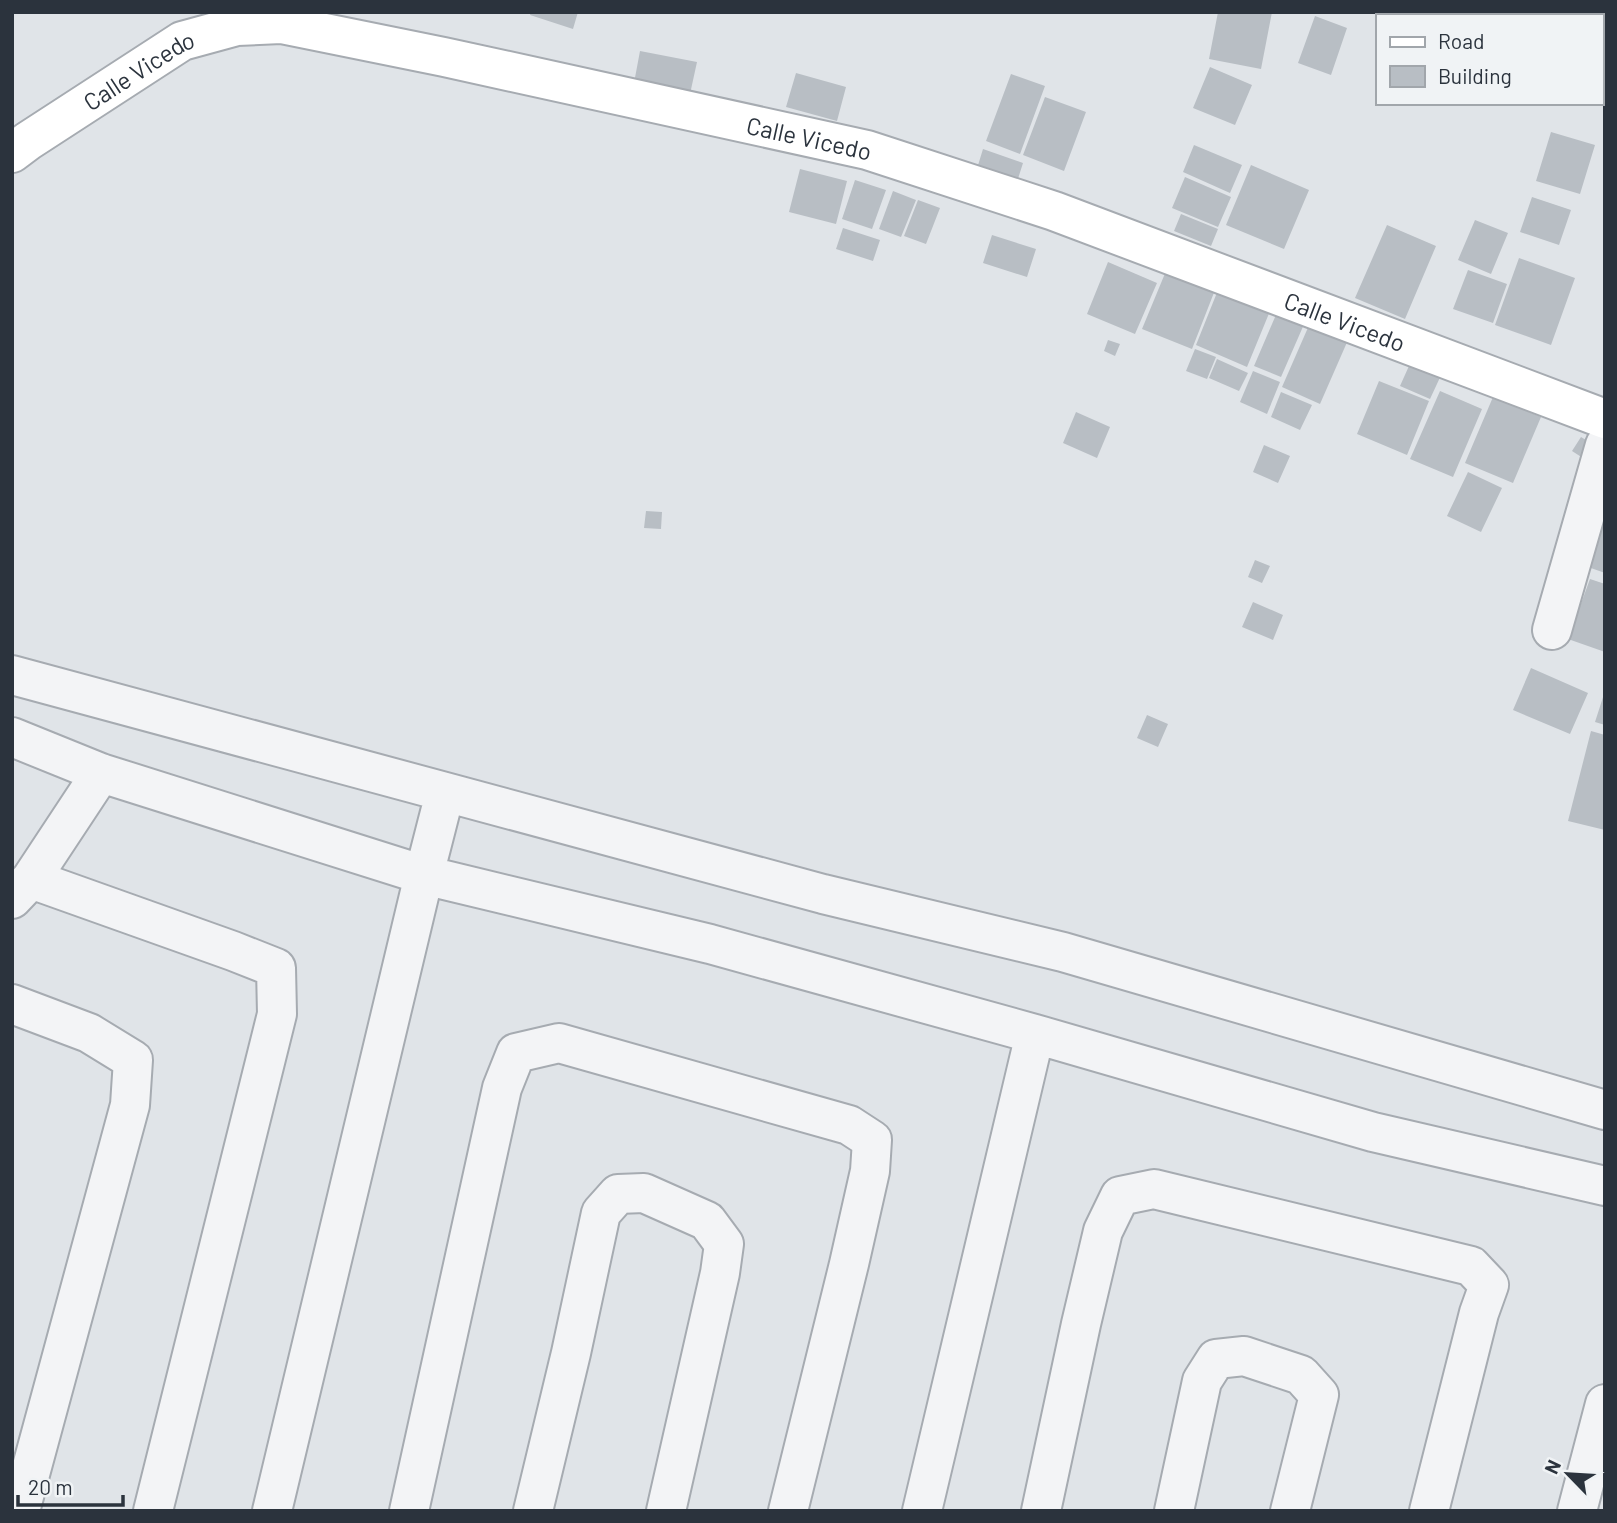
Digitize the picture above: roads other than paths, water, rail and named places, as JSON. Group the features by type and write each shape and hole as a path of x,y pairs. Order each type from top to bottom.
{"street":[{"name":"Calle Vicedo","path":"12,153 182,41 237,26 281,24 867,150 1054,211 1605,419"},
{"path":"1552,630 1605,445"},
{"path":"14,681 823,894 1062,952 1605,1110"},
{"path":"12,737 101,773 424,875 710,944 1373,1132 1605,1186"},
{"path":"101,773 22,889 276,968 277,1014 153,1511"},
{"path":"272,1511 445,793"},
{"path":"12,1004 89,1033 133,1060 130,1105 20,1511"},
{"path":"922,1511 1035,1034"},
{"path":"409,1511 502,1088 516,1053 559,1043 849,1125 872,1140 870,1171 864,1198 788,1511"},
{"path":"1041,1511 1104,1231 1120,1196 1154,1189 1471,1265 1489,1285 1479,1313 1429,1511"},
{"path":"533,1511 601,1213 618,1194 644,1193 707,1222 724,1244 720,1273 666,1511"},
{"path":"1174,1511 1202,1381 1216,1359 1244,1356 1301,1375 1319,1395 1290,1511"},
{"path":"1577,1511 1605,1404"}]}
